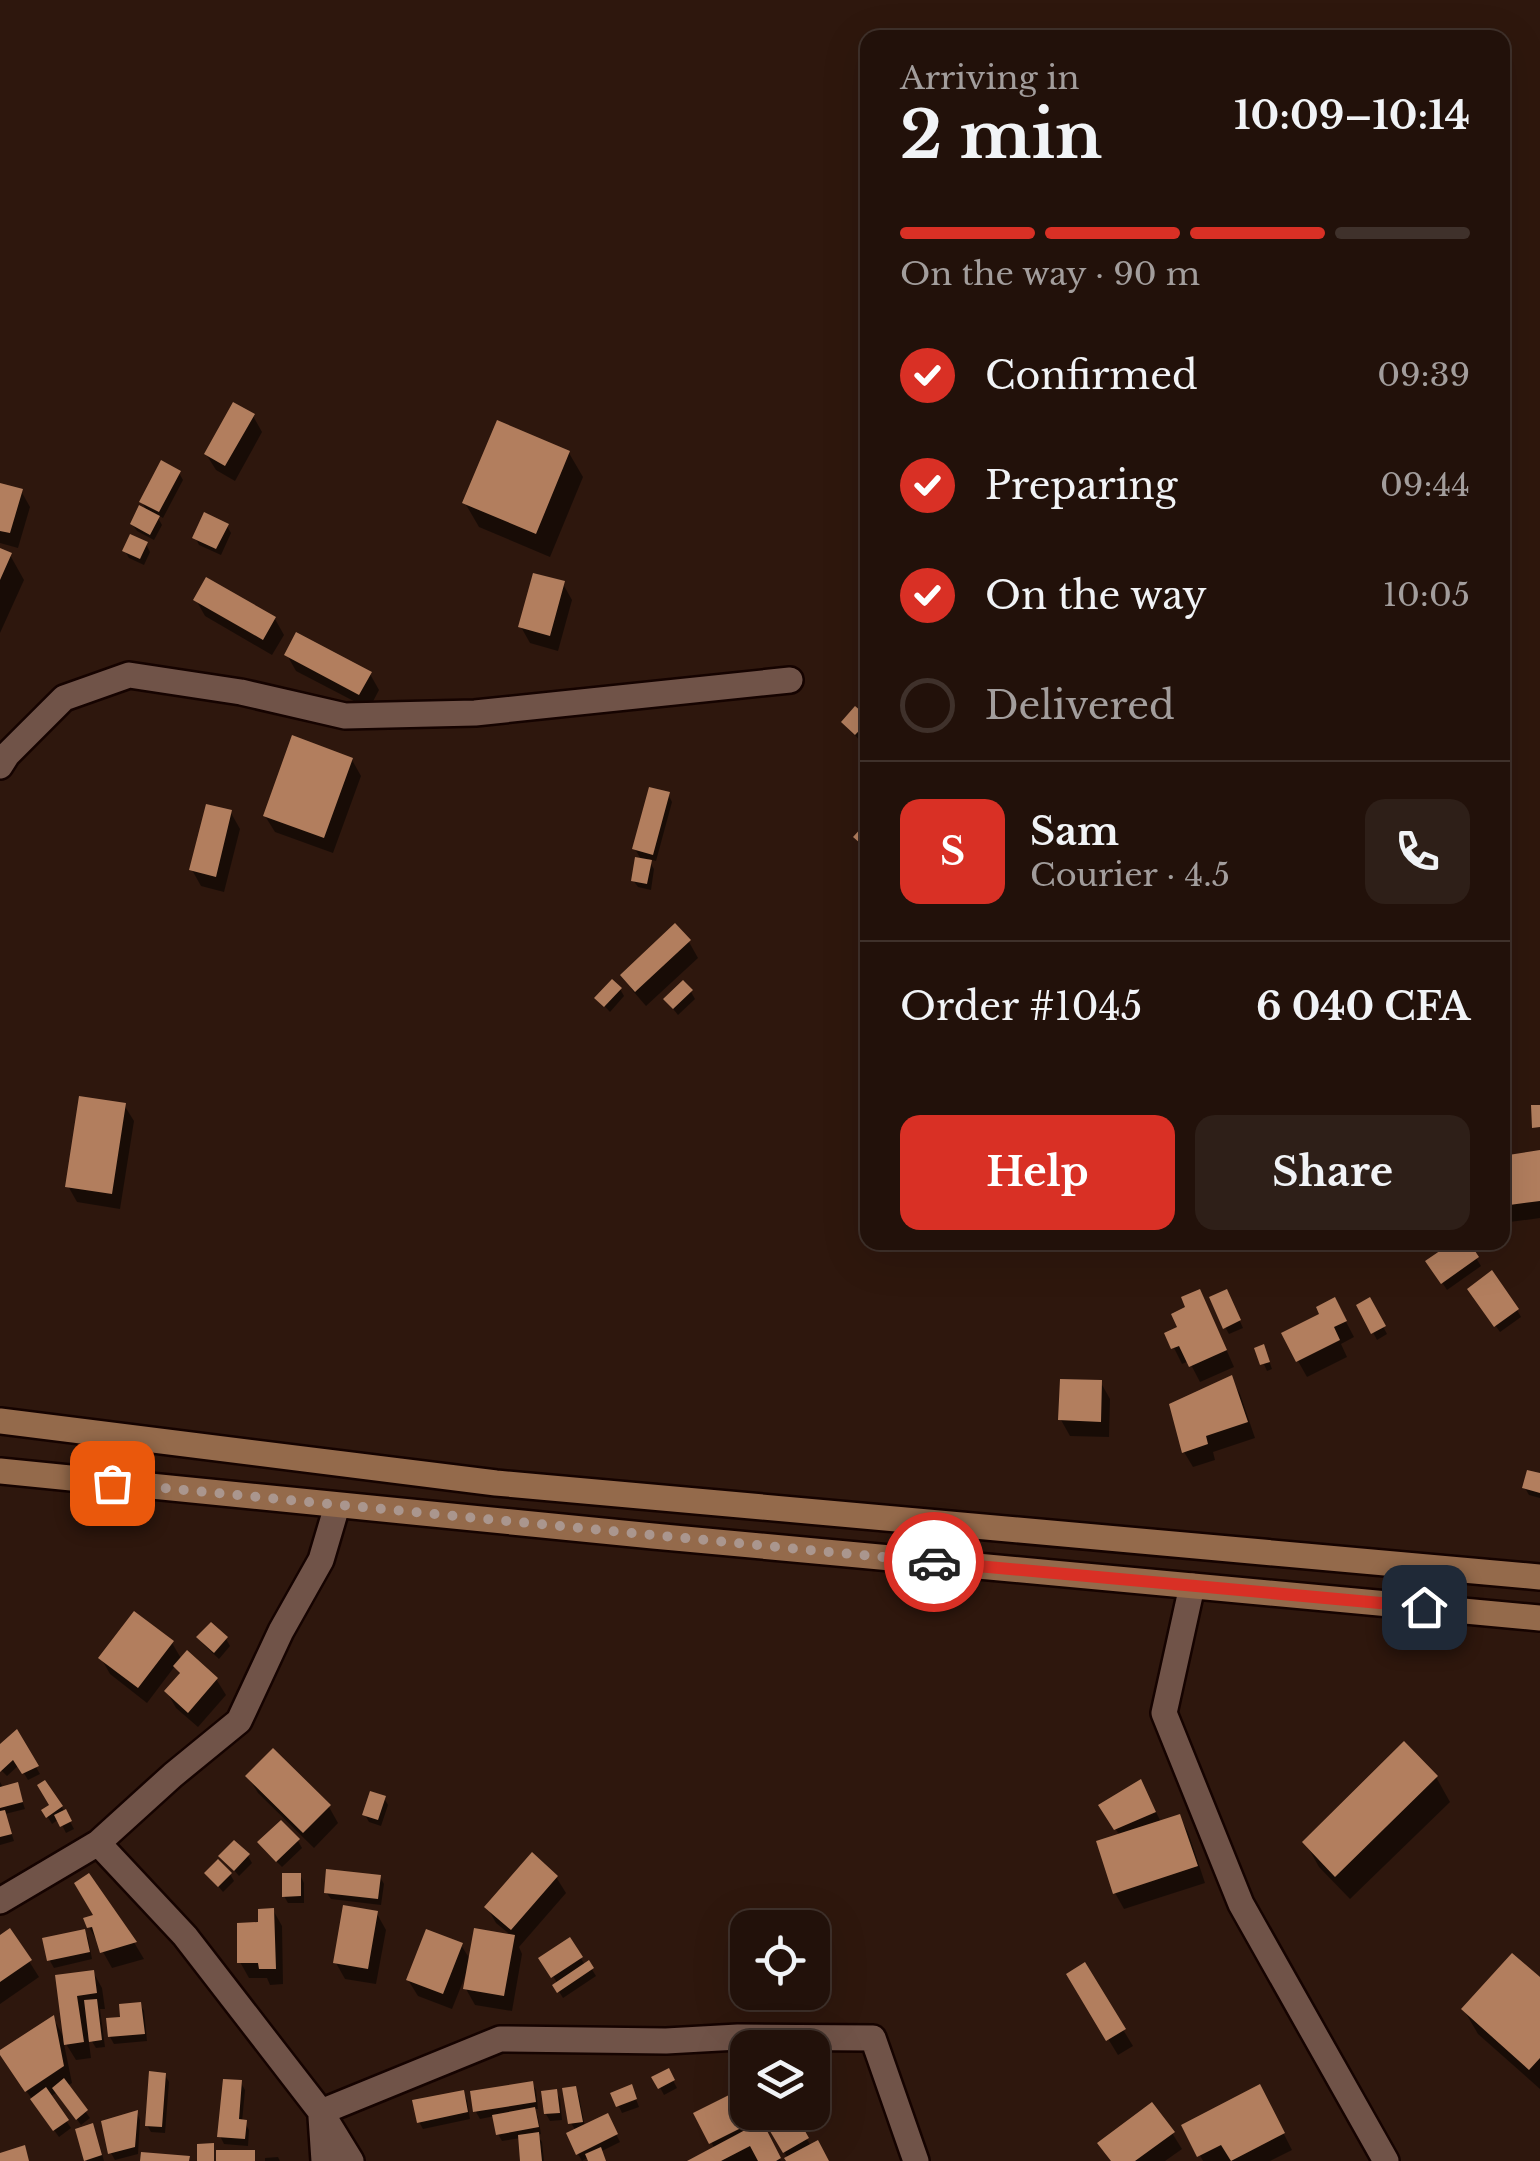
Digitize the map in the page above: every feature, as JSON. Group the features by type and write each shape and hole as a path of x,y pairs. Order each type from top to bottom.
{"main road":[{"path":"0,1421 496,1483 1540,1576"},
{"path":"0,1471 1540,1618"},
{"path":"653,1536 658,1498"}],"street":[{"path":"0,766 7,754 64,698 129,675 241,692 345,716 475,714 790,680"},
{"path":"0,1901 98,1842 238,1721 280,1631 321,1560 337,1506"},
{"path":"1192,1586 1164,1713 1241,1904 1386,2161"},
{"path":"98,1842 185,1936 321,2112 351,2161"},
{"path":"321,2112 500,2039 873,2038 916,2161"},
{"path":"321,2112 324,2161"}],"building":[{"path":"233,402 255,414 225,466 204,454"},
{"path":"497,420 570,451 536,534 462,503"},
{"path":"161,460 181,471 159,512 139,502"},
{"path":"0,483 23,489 10,533 0,531"},
{"path":"139,505 160,516 150,535 130,524"},
{"path":"204,512 229,524 216,549 192,538"},
{"path":"130,534 148,542 140,559 122,551"},
{"path":"0,548 12,553 0,580"},
{"path":"533,573 565,581 550,636 518,627"},
{"path":"206,577 276,617 263,640 193,600"},
{"path":"296,632 372,672 359,695 284,655"},
{"path":"855,706 860,710 860,730 855,735 841,722"},
{"path":"292,735 353,758 324,838 263,816"},
{"path":"649,787 670,792 653,855 632,849"},
{"path":"206,804 232,810 216,877 189,870"},
{"path":"635,857 652,860 647,884 631,881"},
{"path":"675,923 691,940 635,992 620,975"},
{"path":"612,979 622,988 604,1007 594,998"},
{"path":"683,980 693,990 673,1009 663,999"},
{"path":"79,1096 126,1103 112,1194 65,1187"},
{"path":"1531,1105 1540,1105 1540,1127 1532,1128"},
{"path":"1540,1150 1540,1201 1510,1205 1510,1155"},
{"path":"1441,1250 1474,1250 1479,1257 1441,1284 1425,1261"},
{"path":"1492,1270 1519,1309 1494,1327 1467,1289"},
{"path":"1200,1289 1227,1350 1189,1367 1179,1346 1171,1349 1164,1333 1177,1327 1171,1314 1185,1307 1181,1297"},
{"path":"1227,1289 1241,1320 1223,1329 1209,1297"},
{"path":"1335,1297 1347,1321 1334,1327 1340,1340 1296,1362 1281,1333 1319,1314 1316,1307"},
{"path":"1370,1297 1386,1326 1371,1334 1356,1305"},
{"path":"1264,1344 1270,1362 1260,1365 1254,1348"},
{"path":"1232,1375 1248,1422 1206,1436 1208,1444 1182,1453 1169,1404"},
{"path":"1060,1379 1102,1380 1101,1422 1058,1420"},
{"path":"1527,1470 1540,1473 1540,1493 1522,1488"},
{"path":"134,1611 174,1641 138,1688 98,1658"},
{"path":"211,1622 228,1637 214,1653 196,1637"},
{"path":"187,1650 218,1678 188,1713 164,1691 180,1673 173,1666"},
{"path":"17,1729 39,1766 22,1774 13,1760 0,1772 0,1744"},
{"path":"1404,1741 1438,1776 1335,1877 1302,1842"},
{"path":"273,1748 331,1805 303,1833 245,1776"},
{"path":"1141,1779 1156,1812 1114,1830 1098,1805"},
{"path":"45,1780 63,1806 46,1818 41,1810 49,1805 37,1785"},
{"path":"18,1782 23,1802 0,1808 0,1787"},
{"path":"370,1791 386,1796 378,1820 362,1815"},
{"path":"66,1809 72,1821 60,1827 54,1815"},
{"path":"5,1810 12,1834 0,1837 0,1811"},
{"path":"1180,1814 1198,1866 1113,1894 1096,1841"},
{"path":"281,1820 300,1839 276,1862 257,1842"},
{"path":"234,1840 250,1854 234,1871 218,1856"},
{"path":"532,1852 558,1876 511,1930 484,1907"},
{"path":"218,1859 232,1873 218,1887 204,1873"},
{"path":"326,1869 381,1875 378,1899 324,1893"},
{"path":"89,1873 137,1942 100,1953 92,1927 87,1928 83,1918 93,1915 74,1883"},
{"path":"282,1873 301,1873 301,1896 282,1897"},
{"path":"343,1905 378,1911 368,1969 333,1963"},
{"path":"274,1908 276,1969 259,1969 258,1963 237,1963 237,1923 258,1922 258,1909"},
{"path":"10,1928 32,1960 0,1982 0,1935"},
{"path":"474,1928 515,1935 504,1996 463,1989"},
{"path":"85,1929 90,1952 47,1961 42,1938"},
{"path":"426,1929 463,1943 443,1994 406,1980"},
{"path":"570,1937 583,1957 551,1978 538,1958"},
{"path":"1512,1953 1540,1977 1540,2058 1529,2070 1461,2009"},
{"path":"589,1960 594,1968 557,1993 552,1985"},
{"path":"1085,1962 1126,2029 1106,2041 1066,1974"},
{"path":"94,1970 97,1993 77,1996 84,2042 64,2045 55,1975"},
{"path":"97,1999 102,2040 89,2042 84,2000"},
{"path":"141,2002 145,2034 108,2037 106,2018 120,2017 119,2004"},
{"path":"54,2015 64,2066 25,2092 0,2050"},
{"path":"669,2068 675,2080 658,2089 651,2077"},
{"path":"149,2071 166,2073 162,2127 145,2126"},
{"path":"64,2078 88,2110 76,2120 52,2088"},
{"path":"223,2079 242,2080 239,2119 247,2120 245,2139 217,2137"},
{"path":"533,2081 536,2102 473,2112 470,2091"},
{"path":"632,2084 637,2099 616,2107 610,2093"},
{"path":"1260,2084 1285,2133 1231,2161 1221,2145 1197,2157 1181,2125"},
{"path":"576,2086 583,2122 568,2124 562,2088"},
{"path":"46,2087 69,2120 53,2131 30,2099"},
{"path":"557,2089 560,2113 544,2114 541,2091"},
{"path":"464,2090 468,2112 417,2123 412,2100"},
{"path":"730,2094 730,2130 737,2130 709,2144 693,2113"},
{"path":"1152,2102 1175,2132 1135,2161 1111,2161 1097,2143"},
{"path":"535,2107 539,2127 496,2135 492,2115"},
{"path":"138,2110 135,2147 108,2154 101,2121"},
{"path":"608,2113 618,2134 576,2155 566,2133"},
{"path":"93,2123 102,2155 84,2161 75,2129"},
{"path":"745,2130 767,2130 781,2158 758,2161 750,2146 721,2161 687,2161"},
{"path":"769,2130 804,2130 809,2138 783,2153"},
{"path":"539,2132 542,2161 520,2161 518,2135"},
{"path":"818,2140 829,2161 784,2158"},
{"path":"214,2143 214,2161 197,2161 197,2144"},
{"path":"25,2145 29,2161 0,2161 0,2153"},
{"path":"601,2147 606,2161 588,2161 585,2154"},
{"path":"216,2150 255,2150 255,2161 216,2161"},
{"path":"141,2152 190,2156 189,2161 140,2161"}],"way so far":[{"path":"112,1483 934,1562"}],"route":[{"path":"934,1562 1424,1607"}]}
